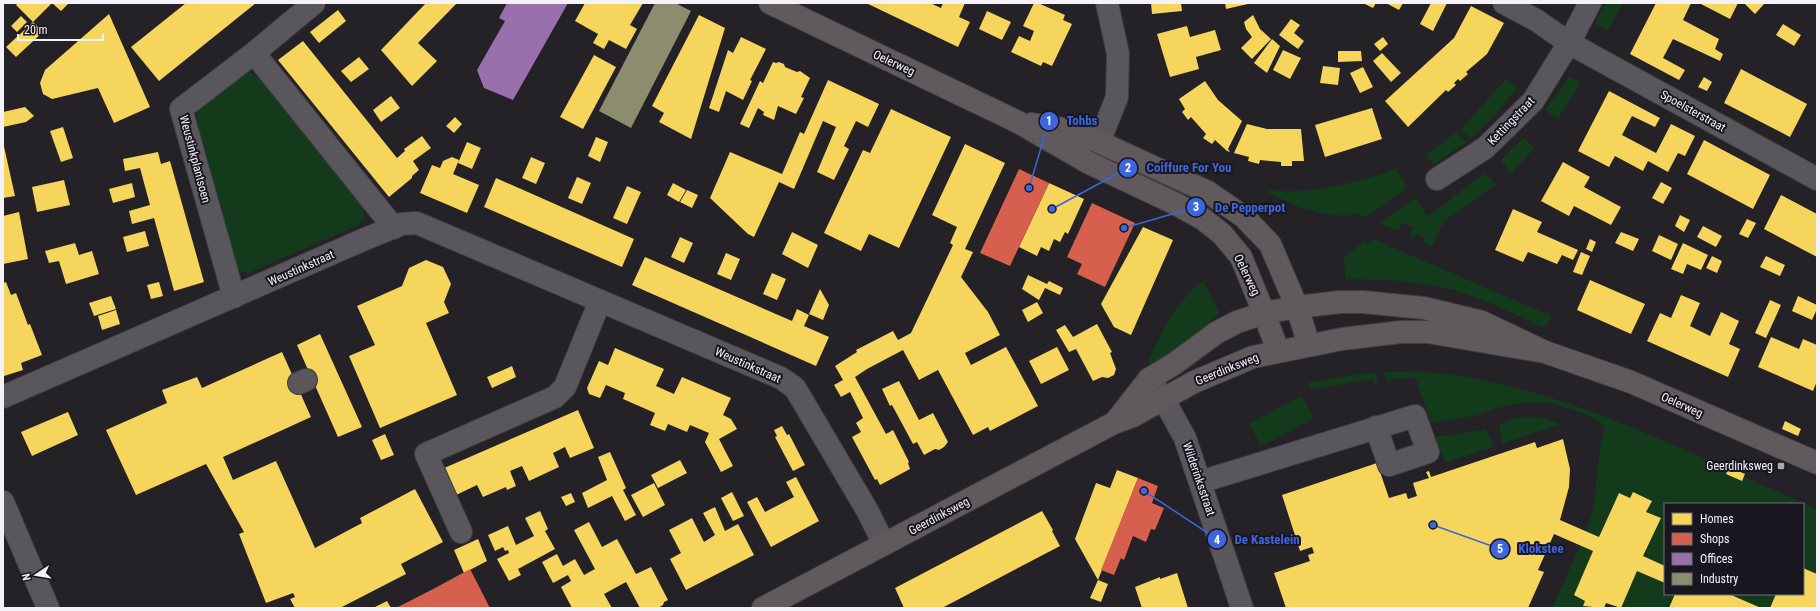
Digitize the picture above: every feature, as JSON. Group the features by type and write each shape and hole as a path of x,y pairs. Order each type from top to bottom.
{"main road":[{"name":"Oelerweg","path":"770,3 1018,122 1089,163 1174,203 1203,219 1222,234 1241,257 1278,351 1375,334 1428,332 1545,352"},
{"name":"Oelerweg","path":"1018,122 1064,129 1099,142 1208,192 1244,217 1270,244 1297,307 1308,345"},
{"name":"Oelerweg","path":"1297,307 1340,302 1401,304 1482,322 1545,352 1631,382 1817,463"},
{"name":"Geerdinksweg","path":"1114,423 1149,379 1174,364 1216,333 1237,322 1264,313 1297,307"},
{"name":"Geerdinksweg","path":"763,608 1114,423 1133,416 1194,382 1253,356 1278,351"}],"street":[{"name":"Weustinkplantsoen","path":"234,297 182,109 254,53 314,3"},
{"path":"1099,142 1117,97 1118,54 1107,3"},
{"name":"Spoelsterstraat","path":"1504,3 1536,20 1569,44 1817,179"},
{"name":"Kettingstraat","path":"1437,179 1485,148 1533,101 1569,44 1590,3"},
{"path":"254,53 394,228"},
{"name":"Weustinkstraat","path":"3,397 402,224 417,223 782,378 795,388 868,510 884,544"},
{"path":"461,532 426,454 555,397 565,387 600,301"},
{"name":"Wilderinksstraat","path":"1149,379 1163,398 1185,438 1242,608"},
{"path":"1200,482 1376,427"},
{"path":"3,502 48,608"}],"green space":[{"path":"1606,3 1619,3 1622,5 1608,31 1595,24"},
{"path":"249,72 258,77 363,205 364,217 359,225 248,273 239,271 234,263 195,119 200,105 239,75"},
{"path":"1569,77 1581,82 1558,119 1545,110"},
{"path":"1506,79 1517,88 1495,115 1471,139 1461,129"},
{"path":"1457,132 1467,142 1433,165 1426,154"},
{"path":"1523,138 1535,148 1511,173 1501,160"},
{"path":"1396,169 1408,188 1365,217 1356,213 1346,216 1324,214 1299,207 1267,192 1268,190 1301,191 1333,187"},
{"path":"1485,173 1496,185 1444,221 1432,246 1423,242 1425,238 1416,234 1414,238 1409,236 1413,227 1402,223 1399,231 1381,224 1383,220 1415,198 1428,216 1453,198 1451,196 1456,195"},
{"path":"1371,238 1551,316 1548,324 1542,327 1485,301 1461,292 1436,286 1397,281 1345,279 1344,257 1363,242 1369,244"},
{"path":"1203,281 1219,313 1198,334 1152,366 1148,361 1177,307 1193,289"},
{"path":"1412,371 1454,375 1535,393 1574,405 1728,469 1726,474 1742,481 1744,477 1803,503 1664,503 1664,566 1643,556 1661,518 1646,512 1651,500 1633,492 1630,498 1619,493 1599,537 1586,531 1593,505 1599,453 1605,427 1595,419 1577,411 1550,403 1521,403 1496,408 1479,415 1431,423 1416,378 1390,379 1391,383 1388,383 1384,372"},
{"path":"1375,373 1378,383 1375,384 1373,379 1309,390 1308,383 1352,375"},
{"path":"1302,396 1314,419 1261,446 1249,423"},
{"path":"1516,418 1545,418 1562,424 1502,444 1499,425"},
{"path":"1486,429 1494,447 1445,463 1435,436 1449,436"},
{"path":"1804,503 1817,509 1817,574 1804,568"},
{"path":"1580,546 1593,551 1574,595 1585,601 1583,606 1586,608 1552,608"},
{"path":"1637,571 1664,583 1664,595 1675,595 1669,608 1621,608"},
{"path":"1731,595 1776,595 1770,608 1761,608"}],"building: Homes":[{"path":"18,3 52,3 33,22 16,5"},
{"path":"52,3 69,3 61,11"},
{"path":"186,3 256,3 159,81 131,47"},
{"path":"426,3 457,3 418,43 437,61 412,86 381,50"},
{"path":"585,3 643,3 630,25 637,29 626,49 609,40 604,49 593,43 598,34 575,21"},
{"path":"866,3 930,3 941,8 943,3 965,3 959,17 970,22 958,47"},
{"path":"1034,3 1038,3 1065,15 1063,20 1072,24 1052,66 1043,62 1041,66 1011,52 1019,36 1030,41 1034,31 1023,26"},
{"path":"1151,3 1181,3 1182,11 1152,14"},
{"path":"1225,3 1248,3 1248,4 1226,9"},
{"path":"1363,3 1376,3 1373,8"},
{"path":"1386,3 1403,3 1399,10"},
{"path":"1431,3 1447,3 1433,31 1420,24"},
{"path":"1656,3 1691,3 1683,20 1719,39 1715,49 1723,54 1720,61 1673,39 1663,58 1685,70 1679,80 1630,54"},
{"path":"1699,3 1738,3 1730,19"},
{"path":"1744,3 1763,3 1764,4 1755,14"},
{"path":"1471,6 1504,23 1487,54 1466,72 1468,74 1460,81 1458,79 1454,83 1456,85 1448,92 1446,90 1408,127 1385,101 1454,38"},
{"path":"338,10 346,21 319,43 310,32"},
{"path":"987,11 1011,22 1002,40 979,29"},
{"path":"109,14 150,107 114,123 98,88 52,99 43,94 40,83 45,70"},
{"path":"699,15 725,28 691,139 659,122 664,113 652,106"},
{"path":"1253,15 1260,29 1271,39 1252,59 1241,48 1252,37 1246,29 1244,22"},
{"path":"21,16 27,22 17,32 11,26"},
{"path":"1291,19 1300,25 1294,33 1304,41 1298,49 1279,35"},
{"path":"33,22 43,32 16,57 6,47"},
{"path":"1783,24 1801,35 1794,46 1776,35"},
{"path":"1187,26 1190,37 1215,30 1221,50 1196,57 1199,69 1170,77 1157,34"},
{"path":"741,37 766,49 750,80 752,81 743,100 726,91 719,112 709,108 728,50 733,53"},
{"path":"1383,37 1388,44 1380,51 1374,44"},
{"path":"1272,39 1280,46 1267,73 1254,63"},
{"path":"303,41 397,158 405,151 404,149 422,136 431,148 413,161 419,170 412,176 412,178 389,197 278,60"},
{"path":"1283,50 1301,58 1290,79 1273,70"},
{"path":"1338,51 1361,51 1362,61 1338,62"},
{"path":"1382,53 1401,73 1391,82 1373,61"},
{"path":"594,55 616,67 583,129 560,117"},
{"path":"359,57 369,69 351,82 341,71"},
{"path":"773,62 784,64 785,67 797,72 800,71 810,78 801,97 804,98 796,114 778,106 774,120 763,115 764,112 758,108 749,128 740,124 760,81 763,83"},
{"path":"1323,66 1340,68 1338,85 1320,83"},
{"path":"1363,67 1373,87 1360,93 1350,73"},
{"path":"1741,69 1807,104 1790,137 1724,103"},
{"path":"1704,77 1712,82 1707,91 1698,87"},
{"path":"828,80 879,104 868,127 856,121 844,146 849,149 834,180 817,172 836,127 823,121 794,189 779,182 754,237 748,234 710,198 730,152 782,174 800,132 804,134"},
{"path":"1205,81 1218,100 1242,121 1228,149 1230,152 1215,140 1212,144 1203,138 1206,134 1191,117 1188,120 1182,112 1185,109 1179,99"},
{"path":"1609,91 1660,118 1655,127 1632,116 1622,135 1656,153 1671,124 1695,136 1685,156 1678,153 1668,172 1648,161 1643,171 1615,156 1609,167 1578,151"},
{"path":"391,96 400,108 381,122 373,110"},
{"path":"25,107 34,116 26,122 3,127 3,112"},
{"path":"1372,108 1382,139 1325,157 1315,125"},
{"path":"891,109 951,137 899,248 869,234 861,251 824,233 863,150 870,153"},
{"path":"455,117 462,124 454,133 446,126"},
{"path":"1247,124 1267,129 1301,129 1304,161 1292,161 1292,166 1281,166 1281,162 1260,160 1259,164 1248,161 1249,157 1234,153"},
{"path":"63,127 73,158 61,162 50,131"},
{"path":"596,137 608,142 600,162 588,156"},
{"path":"1704,140 1770,175 1753,209 1687,174"},
{"path":"3,142 15,196 3,198"},
{"path":"467,142 481,148 472,169 458,163"},
{"path":"965,144 1005,163 965,249 973,252 961,277 988,312 1000,335 965,353 971,365 1006,347 1038,406 990,431 988,427 973,435 938,370 919,380 903,350 855,377 886,434 893,430 909,462 910,469 880,485 877,479 875,480 852,437 861,432 856,423 863,418 850,392 841,397 834,385 843,380 835,366 857,352 856,350 893,331 898,340 911,333 953,245 950,243 957,227 932,215"},
{"path":"158,152 161,164 170,161 204,282 174,291 154,218 132,224 129,211 150,205 140,168 125,171 123,159"},
{"path":"452,157 459,160 453,174 479,185 467,213 420,193 432,165 440,168 443,161"},
{"path":"531,157 545,163 536,184 522,178"},
{"path":"1563,162 1590,177 1584,187 1621,207 1611,225 1574,206 1569,216 1541,201"},
{"path":"577,177 591,183 582,204 568,198"},
{"path":"496,178 634,239 622,267 484,207"},
{"path":"64,180 70,205 37,212 32,187"},
{"path":"1661,182 1672,188 1663,204 1652,198"},
{"path":"132,183 135,197 113,203 109,189"},
{"path":"673,183 686,190 679,202 667,195"},
{"path":"1049,183 1084,199 1068,234 1065,232 1060,242 1054,239 1049,251 1041,247 1037,256 1019,247"},
{"path":"627,186 641,192 627,224 613,218"},
{"path":"687,190 698,195 692,208 680,202"},
{"path":"1781,195 1817,214 1817,257 1764,229"},
{"path":"1513,209 1542,222 1537,232 1578,250 1573,260 1562,255 1557,264 1528,252 1523,262 1495,250"},
{"path":"19,212 28,259 3,264 3,216"},
{"path":"1680,215 1690,220 1684,232 1675,226"},
{"path":"1747,219 1756,223 1748,238 1739,234"},
{"path":"1703,226 1722,236 1716,247 1697,237"},
{"path":"1143,227 1173,240 1131,335 1114,327 1101,304"},
{"path":"145,231 149,246 127,252 123,237"},
{"path":"792,232 818,245 808,268 782,254"},
{"path":"1621,232 1639,239 1633,251 1615,243"},
{"path":"1659,235 1678,244 1671,260 1652,251"},
{"path":"680,237 693,243 684,263 671,257"},
{"path":"1590,239 1596,242 1592,252 1586,249"},
{"path":"75,243 79,255 92,251 99,274 66,284 59,261 49,263 45,251"},
{"path":"1683,243 1708,255 1701,270 1687,264 1683,274 1671,269"},
{"path":"1581,252 1590,256 1582,275 1573,272"},
{"path":"726,253 740,259 731,280 717,274"},
{"path":"1712,256 1722,261 1717,273 1706,268"},
{"path":"1766,256 1785,265 1780,276 1760,267"},
{"path":"645,257 792,321 797,309 809,315 804,326 829,337 816,366 632,285"},
{"path":"426,260 443,267 451,284 444,302 449,313 426,323 457,395 380,428 349,356 375,345 357,306 402,286 409,268"},
{"path":"772,273 786,279 777,300 763,294"},
{"path":"1028,275 1047,284 1049,281 1063,288 1060,295 1045,288 1039,300 1022,289"},
{"path":"1590,280 1645,304 1631,334 1577,310"},
{"path":"6,282 11,295 16,293 28,325 30,324 42,355 21,363 23,370 4,376 3,283"},
{"path":"159,282 163,296 151,299 147,285"},
{"path":"820,289 829,305 823,320 809,314"},
{"path":"1681,295 1700,303 1690,326 1710,336 1721,312 1739,321 1729,344 1740,349 1728,377 1647,341 1660,313 1671,318"},
{"path":"111,296 116,309 94,316 89,303"},
{"path":"1798,296 1817,305 1817,309 1812,320 1792,311"},
{"path":"1770,300 1781,305 1766,338 1755,333"},
{"path":"1037,302 1043,313 1028,322 1022,310"},
{"path":"116,310 120,324 102,330 98,316"},
{"path":"1097,324 1112,352 1110,353 1116,369 1114,375 1108,378 1102,377 1093,381 1076,349 1069,352 1056,330 1065,325 1073,337"},
{"path":"320,334 362,427 338,437 297,345"},
{"path":"1771,337 1799,349 1803,339 1817,345 1817,381 1813,391 1758,367"},
{"path":"1057,347 1069,370 1041,384 1029,361"},
{"path":"615,348 664,369 656,386 674,394 682,377 731,398 723,415 731,419 737,429 719,439 733,466 721,472 705,442 709,433 690,425 687,432 668,424 665,431 650,425 655,413 623,399 625,393 606,385 600,398 589,394 587,388 599,361 608,365"},
{"path":"282,352 311,417 223,457 233,480 276,461 315,548 362,523 360,518 415,489 443,542 401,564 406,574 340,608 295,608 290,599 295,597 293,593 266,603 239,534 244,532 206,464 136,495 106,430 167,403 162,390 197,377 202,388"},
{"path":"512,366 516,377 492,388 487,377"},
{"path":"899,381 919,420 933,413 948,442 944,447 939,450 935,449 924,455 917,442 913,444 892,405 890,406 882,389"},
{"path":"578,410 594,448 570,458 565,447 553,453 559,467 529,481 522,466 510,471 516,486 507,490 506,487 483,497 477,485 454,496 442,469"},
{"path":"68,412 78,435 32,456 21,432"},
{"path":"1785,421 1801,429 1798,436 1782,429"},
{"path":"782,426 787,435 789,434 805,465 793,471 775,437 777,436 774,430"},
{"path":"385,434 394,455 381,460 372,440"},
{"path":"1563,439 1570,469 1569,487 1560,520 1599,537 1619,493 1630,498 1633,492 1652,501 1646,512 1661,518 1643,556 1664,566 1664,583 1637,571 1621,608 1606,603 1604,608 1583,606 1585,601 1574,595 1593,551 1554,534 1538,570 1544,572 1528,608 1286,608 1274,573 1310,561 1308,555 1314,553 1312,547 1300,551 1282,495 1377,463 1389,498 1406,493 1408,499 1417,496 1413,483 1429,478 1426,472 1429,471 1431,477 1535,442 1537,448"},
{"path":"610,452 626,488 623,490 636,515 625,521 612,496 588,508 582,493 607,480 598,457"},
{"path":"680,460 687,473 658,488 651,475"},
{"path":"1729,467 1745,474 1742,481 1726,474"},
{"path":"1117,470 1138,478 1098,580 1075,539 1096,483 1110,488"},
{"path":"796,477 819,521 771,547 747,502 757,497 765,512 794,497 786,482"},
{"path":"654,483 665,505 643,517 631,495"},
{"path":"732,492 744,516 733,521 721,498"},
{"path":"571,493 575,502 566,506 561,497"},
{"path":"715,507 725,531 738,524 754,555 686,590 670,559 681,553 669,530 692,518 704,542 715,535 703,513"},
{"path":"540,511 548,529 545,531 555,549 518,569 521,575 509,581 497,559 509,553 508,550 505,551 503,547 495,551 488,535 508,526 516,545 534,536 525,518"},
{"path":"1042,511 1060,546 942,608 904,608 895,588"},
{"path":"589,522 602,547 617,539 636,574 651,567 668,600 664,602 663,605 658,608 640,608 626,582 604,594 612,608 572,608 561,587 571,581 568,575 553,583 542,562 557,554 563,566 575,559 584,575 595,569 574,530"},
{"path":"478,539 487,561 464,573 454,550"},
{"path":"1804,568 1817,574 1817,608 1770,608 1776,595 1804,595"},
{"path":"1177,573 1188,608 1142,608 1135,587 1160,577 1160,579"},
{"path":"1098,580 1108,584 1101,602 1090,598"},
{"path":"1675,595 1731,595 1761,608 1669,608"},
{"path":"387,601 391,608 373,608"}],"building: Shops":[{"path":"1019,169 1049,183 1010,266 980,253"},
{"path":"1092,203 1135,223 1105,287 1077,274 1082,264 1067,257"},
{"path":"1138,478 1158,486 1152,503 1164,508 1155,530 1151,529 1146,542 1133,536 1124,560 1121,558 1114,575 1101,570"},
{"path":"470,569 490,608 396,608 437,587"}],"building: Offices":[{"path":"507,3 568,3 513,100 484,88 477,70 505,21 499,18"}],"building: Industry":[{"path":"655,3 675,3 691,11 631,128 599,111"}],"place":[{"name":"Tohbs","path":"1029,188"},
{"name":"Coiffure For You","path":"1052,209"},
{"name":"De Pepperpot","path":"1124,228"},
{"name":"Geerdinksweg","path":"1781,466"},
{"name":"De Kastelein","path":"1144,491"},
{"name":"Klokstee","path":"1433,525"}]}
